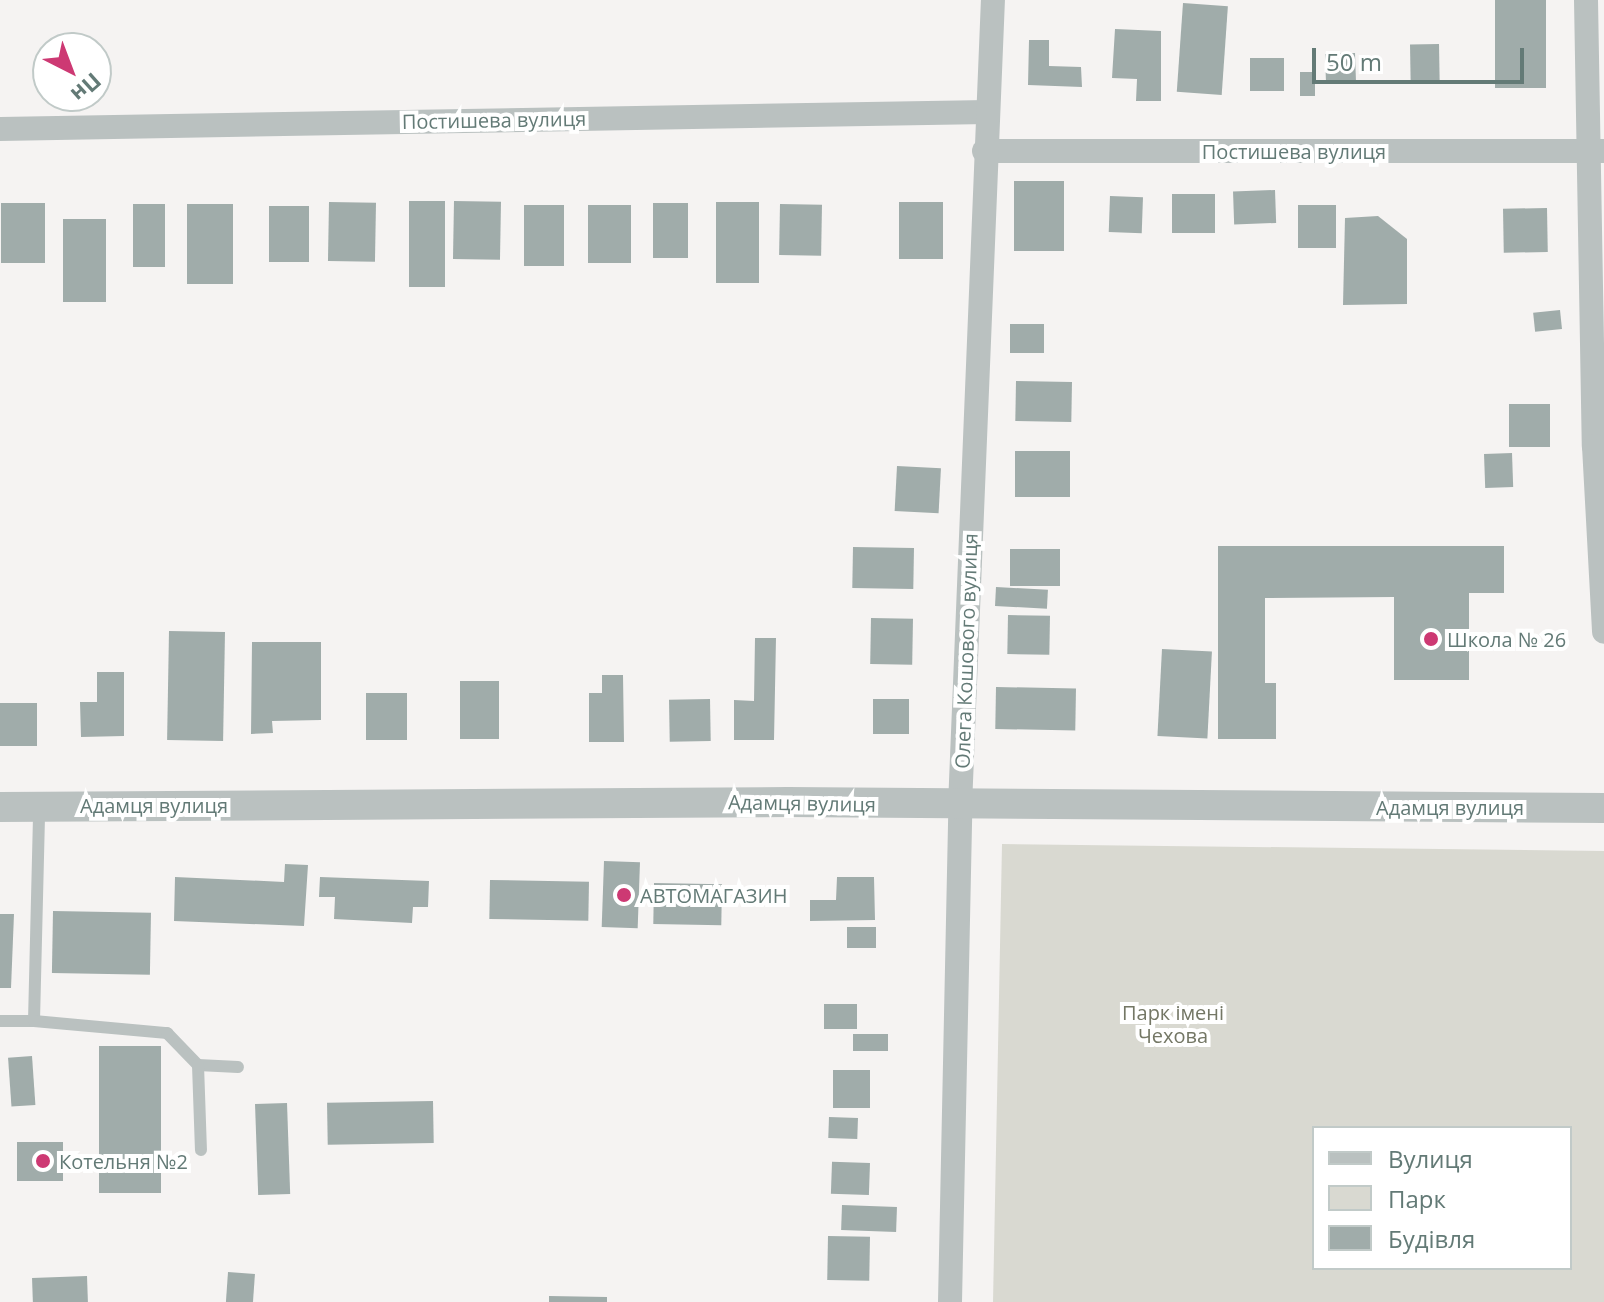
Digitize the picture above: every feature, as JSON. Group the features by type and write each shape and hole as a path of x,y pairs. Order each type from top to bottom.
{"street":[{"name":"Олега Кошового вулиця","path":"950,1302 960,806 984,151 993,0"},
{"path":"1586,0 1598,151 1599,446 1604,632"},
{"name":"Постишева вулиця","path":"0,129 988,112"},
{"name":"Постишева вулиця","path":"984,151 1598,151"},
{"name":"Адамця вулиця","path":"0,807 1604,808"}],"lane":[{"path":"34,1021 39,805"},
{"path":"0,1021 34,1021 167,1033 198,1065 201,1150"},
{"path":"198,1065 238,1067"}],"green space":[{"name":"Парк імені Чехова","path":"1002,844 1604,851 1604,1302 993,1302"}],"building":[{"path":"1495,0 1546,0 1546,88 1495,88"},
{"path":"1183,3 1228,6 1222,95 1177,92"},
{"path":"1115,29 1161,31 1161,101 1136,101 1137,79 1112,78"},
{"path":"1029,40 1049,40 1049,66 1081,67 1082,87 1028,85"},
{"path":"1439,44 1440,83 1411,84 1410,45"},
{"path":"1355,53 1356,82 1326,83 1325,54"},
{"path":"1250,58 1284,58 1284,91 1250,91"},
{"path":"1300,72 1315,72 1315,96 1300,96"},
{"path":"1014,181 1064,181 1064,251 1014,251"},
{"path":"1275,190 1276,223 1234,224 1233,191"},
{"path":"1172,194 1215,194 1215,233 1172,233"},
{"path":"1110,196 1143,197 1142,233 1109,232"},
{"path":"409,201 445,201 445,287 409,287"},
{"path":"454,201 501,202 500,260 453,259"},
{"path":"329,202 376,203 375,262 328,261"},
{"path":"716,202 759,202 759,283 716,283"},
{"path":"899,202 943,202 943,259 899,259"},
{"path":"1,203 45,203 45,263 1,263"},
{"path":"653,203 688,203 688,258 653,258"},
{"path":"133,204 165,204 165,267 133,267"},
{"path":"187,204 233,204 233,284 187,284"},
{"path":"780,204 822,205 821,256 779,255"},
{"path":"524,205 564,205 564,266 524,266"},
{"path":"588,205 631,205 631,263 588,263"},
{"path":"1298,205 1336,205 1336,248 1298,248"},
{"path":"269,206 309,206 309,262 269,262"},
{"path":"1547,208 1548,252 1504,253 1503,209"},
{"path":"1378,216 1407,239 1407,304 1343,305 1345,218"},
{"path":"63,219 106,219 106,302 63,302"},
{"path":"1560,310 1562,329 1535,332 1533,313"},
{"path":"1010,324 1044,324 1044,353 1010,353"},
{"path":"1016,381 1072,382 1071,422 1015,421"},
{"path":"1509,404 1550,404 1550,447 1509,447"},
{"path":"1015,451 1070,451 1070,497 1015,497"},
{"path":"1512,453 1513,487 1485,488 1484,454"},
{"path":"897,466 941,468 939,513 895,511"},
{"name":"Школа № 26","path":"1218,546 1504,546 1504,593 1469,593 1469,680 1394,680 1394,597 1265,598 1265,683 1276,683 1276,739 1218,739"},
{"path":"853,547 914,548 913,589 852,588"},
{"path":"1010,549 1060,549 1060,586 1010,586"},
{"path":"996,587 1048,590 1047,609 995,606"},
{"path":"1008,615 1050,616 1049,655 1007,654"},
{"path":"871,618 913,619 912,665 870,664"},
{"path":"169,631 225,632 223,741 167,740"},
{"path":"755,638 776,638 774,740 734,740 734,700 754,701"},
{"path":"252,642 321,642 321,720 272,721 273,733 251,734"},
{"path":"1162,649 1212,652 1207,738 1157,736"},
{"path":"97,672 124,672 124,736 81,737 80,702 97,702"},
{"path":"602,675 623,675 624,742 589,742 589,693 602,693"},
{"path":"460,681 499,681 499,739 460,739"},
{"path":"996,687 1076,688 1075,730 995,729"},
{"path":"366,693 407,693 407,740 366,740"},
{"path":"710,699 711,741 670,742 669,700"},
{"path":"873,699 909,699 909,734 873,734"},
{"path":"0,703 37,703 37,746 0,746"},
{"path":"604,861 640,862 638,928 602,927"},
{"path":"285,864 308,865 304,926 174,921 175,877 284,882"},
{"path":"320,877 429,881 428,907 413,907 412,923 334,919 335,897 319,897"},
{"path":"837,877 874,877 875,920 810,921 810,900 836,900"},
{"path":"490,880 589,882 588,921 489,919"},
{"path":"654,883 722,884 721,925 653,924"},
{"path":"53,911 151,913 150,975 52,973"},
{"path":"0,914 14,914 11,988 0,988"},
{"path":"847,927 876,927 876,948 847,948"},
{"path":"824,1004 857,1004 857,1029 824,1029"},
{"path":"853,1034 888,1034 888,1051 853,1051"},
{"path":"99,1046 161,1046 161,1193 99,1193"},
{"path":"32,1056 35,1105 11,1107 8,1058"},
{"path":"833,1070 870,1070 870,1108 833,1108"},
{"path":"433,1101 434,1143 328,1145 327,1103"},
{"path":"287,1103 290,1194 258,1195 255,1104"},
{"path":"829,1117 858,1118 857,1139 828,1138"},
{"path":"17,1142 63,1142 63,1181 17,1181"},
{"path":"832,1162 870,1163 869,1195 831,1194"},
{"path":"842,1205 897,1207 896,1232 841,1230"},
{"path":"828,1236 870,1237 869,1281 827,1280"},
{"path":"228,1272 255,1274 253,1302 226,1302"},
{"path":"87,1276 88,1302 33,1302 32,1278"},
{"path":"549,1296 607,1297 607,1302 549,1302"}],"place":[{"name":"Школа № 26","path":"1431,639"},
{"name":"АВТОМАГАЗИН","path":"624,895"},
{"name":"Котельня №2","path":"43,1161"}]}
